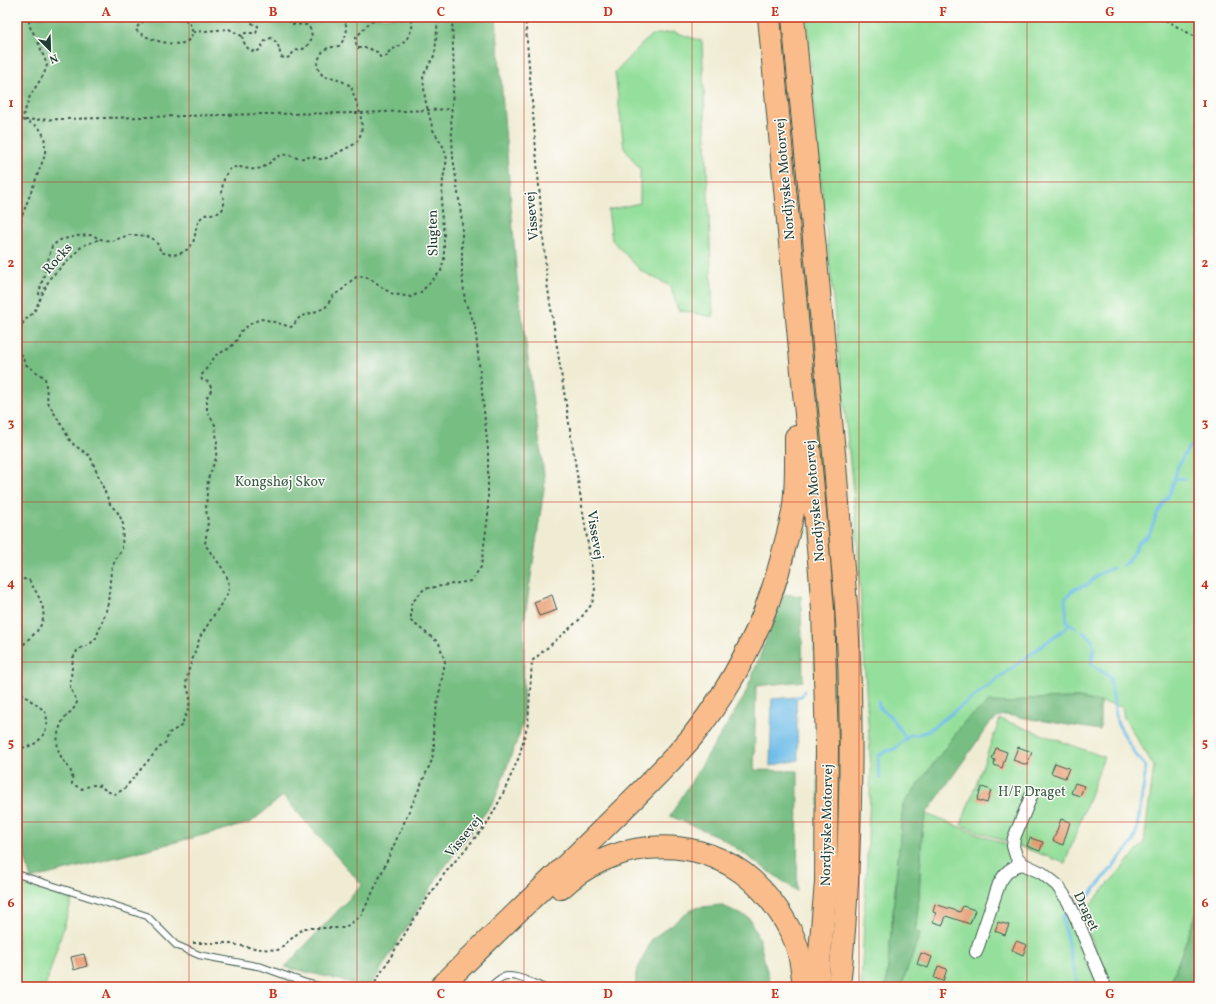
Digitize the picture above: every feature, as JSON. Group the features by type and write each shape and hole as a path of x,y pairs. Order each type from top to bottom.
{"highway":[{"name":"Nordjyske Motorvej","path":"769,17 823,610 827,743 826,882 817,987"},
{"name":"Nordjyske Motorvej","path":"793,17 838,490 847,624 851,765 847,890 839,987"},
{"path":"441,987 580,852 672,759 691,737 720,697 758,630 780,570 793,513 796,487 796,437 788,216"},
{"path":"850,688 858,839 851,987"},
{"path":"460,987 568,881 588,867 609,856 633,849 659,847 685,849 726,863 742,872 758,886 769,897 779,911 792,935 800,958 804,987"}],"street":[{"path":"976,952 999,884 1005,874 1014,866 1023,864 1016,856 1013,846 1014,838 1032,794"},
{"name":"Draget","path":"1023,864 1042,873 1061,890 1077,920 1105,987"}],"lane":[{"path":"17,874 147,916 176,945 199,955 262,967 306,983 322,987"},
{"path":"490,987 502,977 509,975 543,987"}],"path":[{"path":"17,126 23,120 30,96 44,74 47,65 37,39 30,27 28,17"},
{"path":"148,17 138,26 136,30 140,34 149,38 176,44 191,38 193,32 191,24 182,17"},
{"path":"242,36 245,34 256,33 258,29 258,26 252,23 249,17"},
{"path":"193,32 229,29 242,36 248,49 253,52 257,52 261,49 266,40 271,38 276,41 279,46 282,58 287,58 291,56 293,52 305,48 312,37 311,30 307,24 292,24 284,17"},
{"path":"40,301 39,293 52,246 60,240 92,234 100,239 112,241 129,235 140,235 152,238 157,243 161,252 169,255 178,254 189,250 194,241 196,230 201,218 205,215 222,211 224,205 222,190 225,176 234,167 240,166 248,170 257,170 268,166 276,158 282,155 327,159 353,146 359,139 363,126 351,86 336,78 324,77 316,64 321,52 327,48 339,46 346,36 346,23 342,17"},
{"path":"379,17 368,22 356,37 356,43 358,48 368,48 377,52 380,57 387,56 390,50 398,48 411,32 413,23 408,17"},
{"name":"Slugten","path":"17,349 26,364 45,378 48,403 69,439 74,445 90,456 110,504 119,514 123,524 122,549 115,560 111,571 106,612 96,638 89,645 78,649 73,658 70,687 77,702 74,709 67,714 62,722 57,748 63,761 72,773 72,784 82,789 92,784 98,784 109,793 115,794 124,789 158,749 165,743 169,733 181,726 189,708 190,697 186,683 189,669 200,638 228,593 228,581 223,568 205,544 208,522 206,509 208,479 216,458 217,441 215,425 207,411 207,397 212,389 208,382 202,380 201,376 216,356 230,348 237,340 241,331 252,323 260,319 291,327 300,317 325,308 333,296 358,276 366,277 374,281 393,294 411,297 421,292 441,271 444,259 444,235 441,211 443,179 447,159 444,148 433,130 425,99 423,76 435,54 438,17"},
{"path":"176,945 193,943 225,943 260,949 278,950 304,928 344,928 361,916 432,760 434,745 433,727 445,662 439,644 411,621 411,604 424,590 471,580 481,567 488,516 488,450 475,325 465,302 462,273 462,221 453,157 452,109 454,79 452,17"},
{"name":"Vissevej","path":"372,987 441,879 487,824 502,796 519,757 528,723 532,661 579,620 592,604 595,589 547,282 525,17"},
{"path":"1160,17 1199,39"},
{"path":"23,120 359,113 452,109"},
{"path":"17,118 42,130 46,142 45,155 17,229"},
{"name":"Rocks","path":"17,334 24,321 34,312 50,278 66,264 82,246 100,239"},
{"path":"17,578 29,580 42,601 44,617 37,632 18,652 17,659"},
{"path":"17,682 23,695 45,711 48,723 45,732 34,744 24,749 17,747"}],"green space":[{"name":"Kongshøj Skov","path":"17,17 496,17 517,280 545,482 524,623 523,724 494,801 440,873 370,987 285,967 362,885 283,796 250,823 31,879 17,828"},
{"path":"807,17 1199,17 1199,907 1169,987 1112,987 1081,915 1144,843 1154,766 1124,718 1122,707 1078,698 1029,699 1011,703 989,702 903,805 886,987 861,987 871,773 856,519 818,154"},
{"path":"674,32 702,41 713,317 678,310 670,286 640,270 612,240 608,210 640,203 640,169 624,148 615,72 651,35"},
{"path":"804,284 807,285 811,303 835,566 842,770 832,987 824,987"},
{"path":"784,594 801,596 803,681 756,686 754,770 798,771 797,891 720,837 670,816 744,697"},
{"path":"1078,698 1100,702 1100,730 1006,715 1000,716 990,723 926,814 922,831 919,898 915,932 920,933 902,984 903,987 886,987 903,805 965,721 989,702 1011,703 1029,699"},
{"name":"H/F Draget","path":"1000,719 1104,757 1065,863 961,825"},
{"path":"926,814 1007,845 1024,868 1040,875 1068,905 1101,987 903,987 902,984 920,933 915,932 919,898 922,831"},
{"path":"17,883 72,900 45,987 17,987"},
{"path":"721,905 749,918 759,939 771,987 636,987 636,973 652,939 694,908"},
{"path":"1199,907 1199,980 1196,987 1169,987"}],"water":[{"path":"796,697 798,760 770,766 772,699"}],"building":[{"path":"552,595 557,610 539,616 534,602"},
{"path":"1018,747 1032,752 1027,765 1013,760"},
{"path":"996,748 1007,752 1002,768 994,765 995,760 992,759"},
{"path":"1055,763 1069,768 1065,778 1051,773"},
{"path":"1075,783 1084,786 1080,796 1071,793"},
{"path":"982,787 991,790 987,803 977,800"},
{"path":"1061,819 1070,822 1063,845 1053,841"},
{"path":"1030,838 1043,842 1040,851 1027,846"},
{"path":"935,904 960,912 963,906 975,910 970,924 946,916 943,925 933,922 936,913 933,912"},
{"path":"998,922 1009,925 1005,935 995,931"},
{"path":"1016,941 1027,945 1023,955 1012,950"},
{"path":"921,953 932,957 928,968 917,964"},
{"path":"84,954 87,966 74,970 71,957"},
{"path":"938,966 947,969 943,981 934,978"}],"waterway":[{"path":"1122,565 1128,562 1138,543 1149,535 1157,514 1170,494 1178,466 1188,449 1199,440"},
{"path":"1175,478 1185,479"},
{"path":"1194,486 1199,491"},
{"path":"1076,628 1067,622 1065,599 1073,590 1089,584 1097,575 1113,568"},
{"path":"880,778 878,765 879,755 895,749 909,735 916,735 928,731 1071,624"},
{"path":"1080,907 1133,842 1137,829 1145,776 1145,766 1135,754 1117,722 1110,677 1091,664 1094,651 1092,639 1083,632"},
{"path":"796,697 802,696 804,691"},
{"path":"878,701 879,707 889,715 907,739"},
{"path":"1069,912 1062,917 1078,987"}]}
